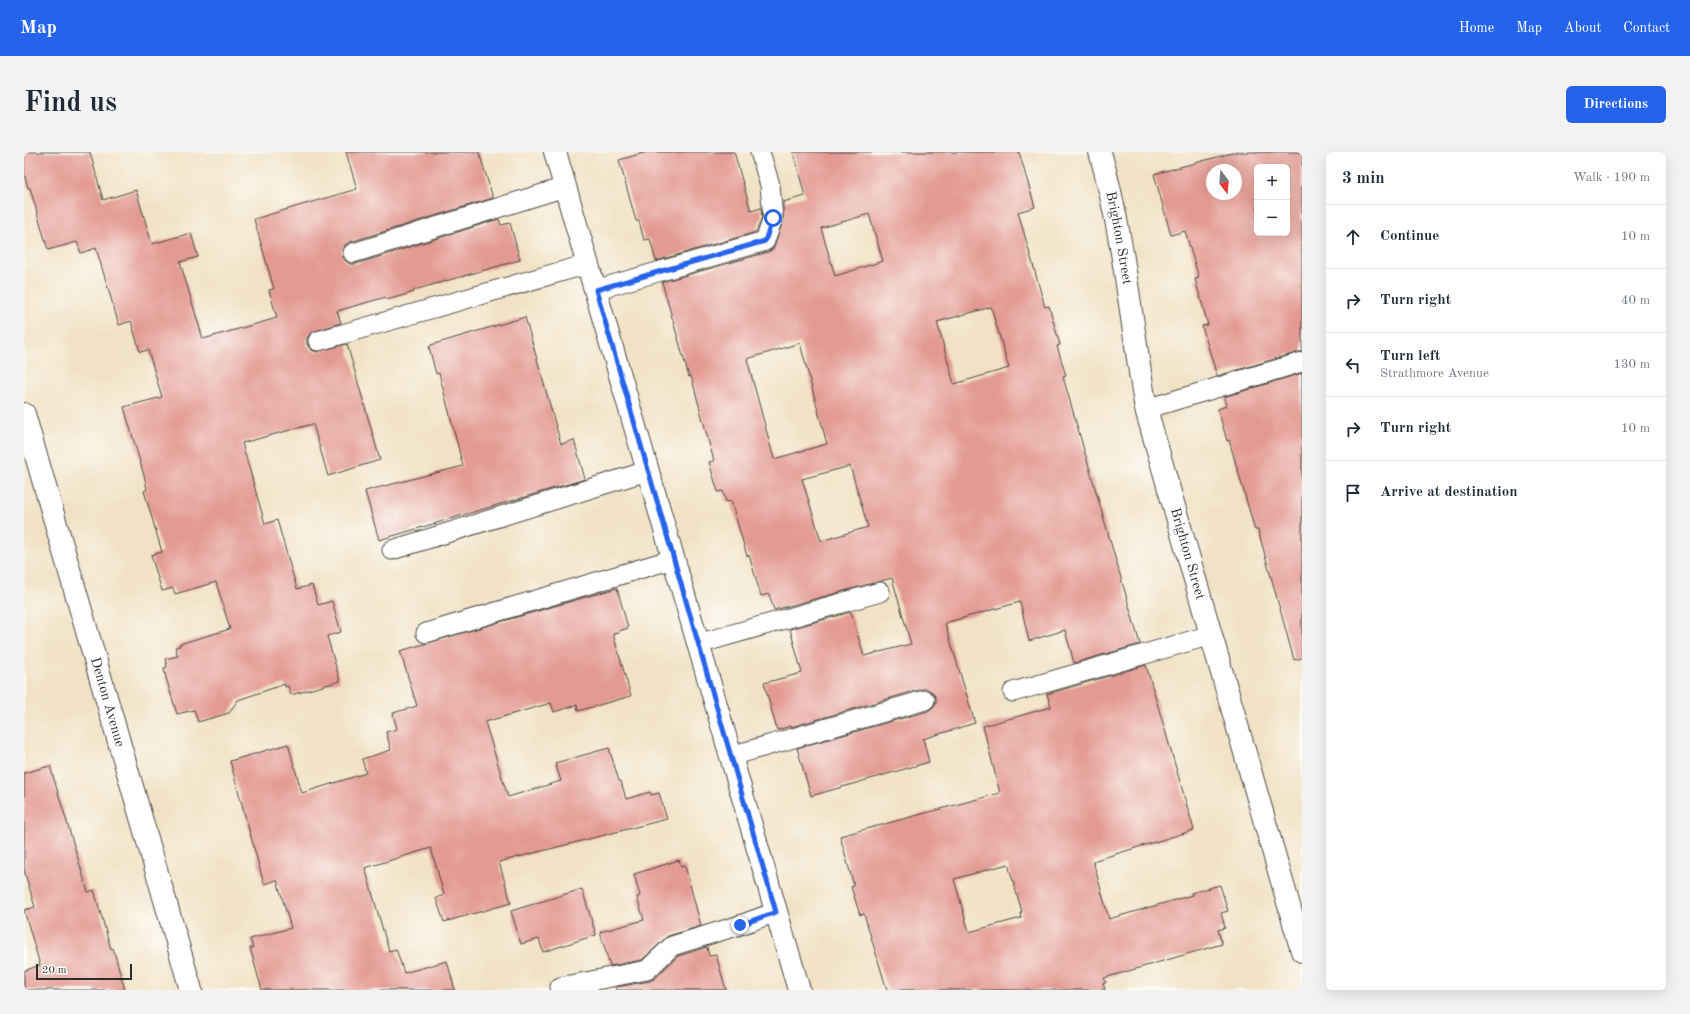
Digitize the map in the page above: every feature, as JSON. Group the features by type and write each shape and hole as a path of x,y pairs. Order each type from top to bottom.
{"street":[{"path":"555,152 799,990"},
{"name":"Brighton Street","path":"1100,152 1110,190 1125,268 1134,341 1146,408 1302,951"},
{"name":"Denton Avenue","path":"24,414 191,990"}],"lane":[{"path":"596,290 765,241 773,218 770,184 760,152"},
{"path":"353,253 565,187"},
{"path":"318,342 588,264"},
{"path":"1146,408 1302,362"},
{"path":"392,550 647,471"},
{"path":"426,633 673,560"},
{"path":"698,644 880,592"},
{"path":"1013,692 1211,635"},
{"path":"731,756 925,700"},
{"path":"560,987 647,970 672,946 776,912"}],"building":[{"path":"24,152 90,152 103,200 136,190 152,244 191,233 198,257 180,262 203,339 277,318 269,290 274,289 254,219 357,189 346,152 479,152 493,198 350,242 345,245 342,250 343,257 350,264 356,264 499,219 501,225 510,223 520,260 414,290 414,292 387,300 386,297 337,311 341,323 315,331 307,338 307,344 310,349 316,352 347,344 380,460 328,476 313,424 242,443 265,524 277,520 297,589 312,585 318,605 332,601 341,632 327,636 340,681 291,695 288,686 285,687 285,684 238,700 229,713 198,722 194,710 177,714 166,678 164,668 167,667 165,659 178,656 175,647 180,646 179,644 230,629 216,582 175,594 173,588 162,591 151,555 162,552 144,491 147,490 145,479 124,407 162,397 148,350 140,352 131,321 119,325 96,248 81,253 77,242 48,250 30,188 28,188 24,173"},
{"path":"647,152 734,152 751,211 761,208 762,217 756,232 656,261 650,239 644,240 639,221 636,221 619,160"},
{"path":"793,152 1019,152 1035,207 1018,212 1045,307 1049,306 1060,345 1057,346 1066,376 1063,377 1140,644 1074,663 1065,630 1029,641 1020,602 945,623 975,723 923,739 929,762 811,796 797,748 928,711 936,703 936,697 927,689 922,689 777,730 764,683 802,673 790,629 851,612 864,656 911,644 892,578 774,610 769,594 761,596 749,555 747,556 731,501 726,502 723,491 718,492 709,462 714,461 691,376 689,377 662,282 768,252 773,249 783,221 783,202 805,196","holes":["869,214 883,261 835,276 821,228","991,307 1009,368 954,384 937,322","800,343 827,444 774,459 747,359","850,466 868,527 821,541 802,479"]},
{"path":"1236,152 1302,152 1302,351 1217,376 1202,326 1208,325 1195,279 1199,278 1185,231 1171,235 1154,174"},
{"path":"525,317 561,444 574,440 585,479 379,540 365,491 463,466 439,373 436,374 429,347 431,345"},
{"path":"1302,373 1302,658 1294,660 1258,530 1255,530 1229,440 1227,441 1218,409 1226,406 1224,397"},
{"path":"617,588 628,628 619,631 619,633 613,634 631,696 578,711 577,705 554,712 551,703 485,722 508,797 561,781 555,763 609,748 626,799 650,792 651,795 659,793 667,819 499,862 511,903 444,922 436,898 444,895 431,848 365,868 389,951 396,949 404,973 447,961 455,990 262,990 250,948 253,948 250,939 291,928 277,880 264,884 230,761 288,744 302,793 366,773 362,759 391,750 386,732 397,729 393,713 417,706 400,651"},
{"path":"1146,665 1194,830 1093,861 1109,919 1192,895 1191,893 1220,885 1228,911 1221,913 1225,928 1218,930 1222,944 1104,978 1106,983 1103,983 1105,990 887,990 864,914 860,915 851,887 854,886 840,836 1000,793 983,726 1051,707 1047,694","holes":["1008,864 1022,912 1020,913 1021,918 969,932 954,879"]},
{"path":"50,766 88,892 94,890 111,949 113,948 125,990 24,990 24,971 40,965 24,910 35,907 24,870 24,773"},
{"path":"679,860 681,867 685,866 701,926 668,936 642,960 610,966 600,932 644,920 637,897 640,896 634,874"},
{"path":"582,889 596,935 543,952 539,939 521,944 511,911"},
{"path":"707,947 709,956 716,955 726,990 616,990 616,987 650,981 678,956"}],"route":[{"path":"740,925 776,912 647,471 596,290 765,241 773,218"}]}
